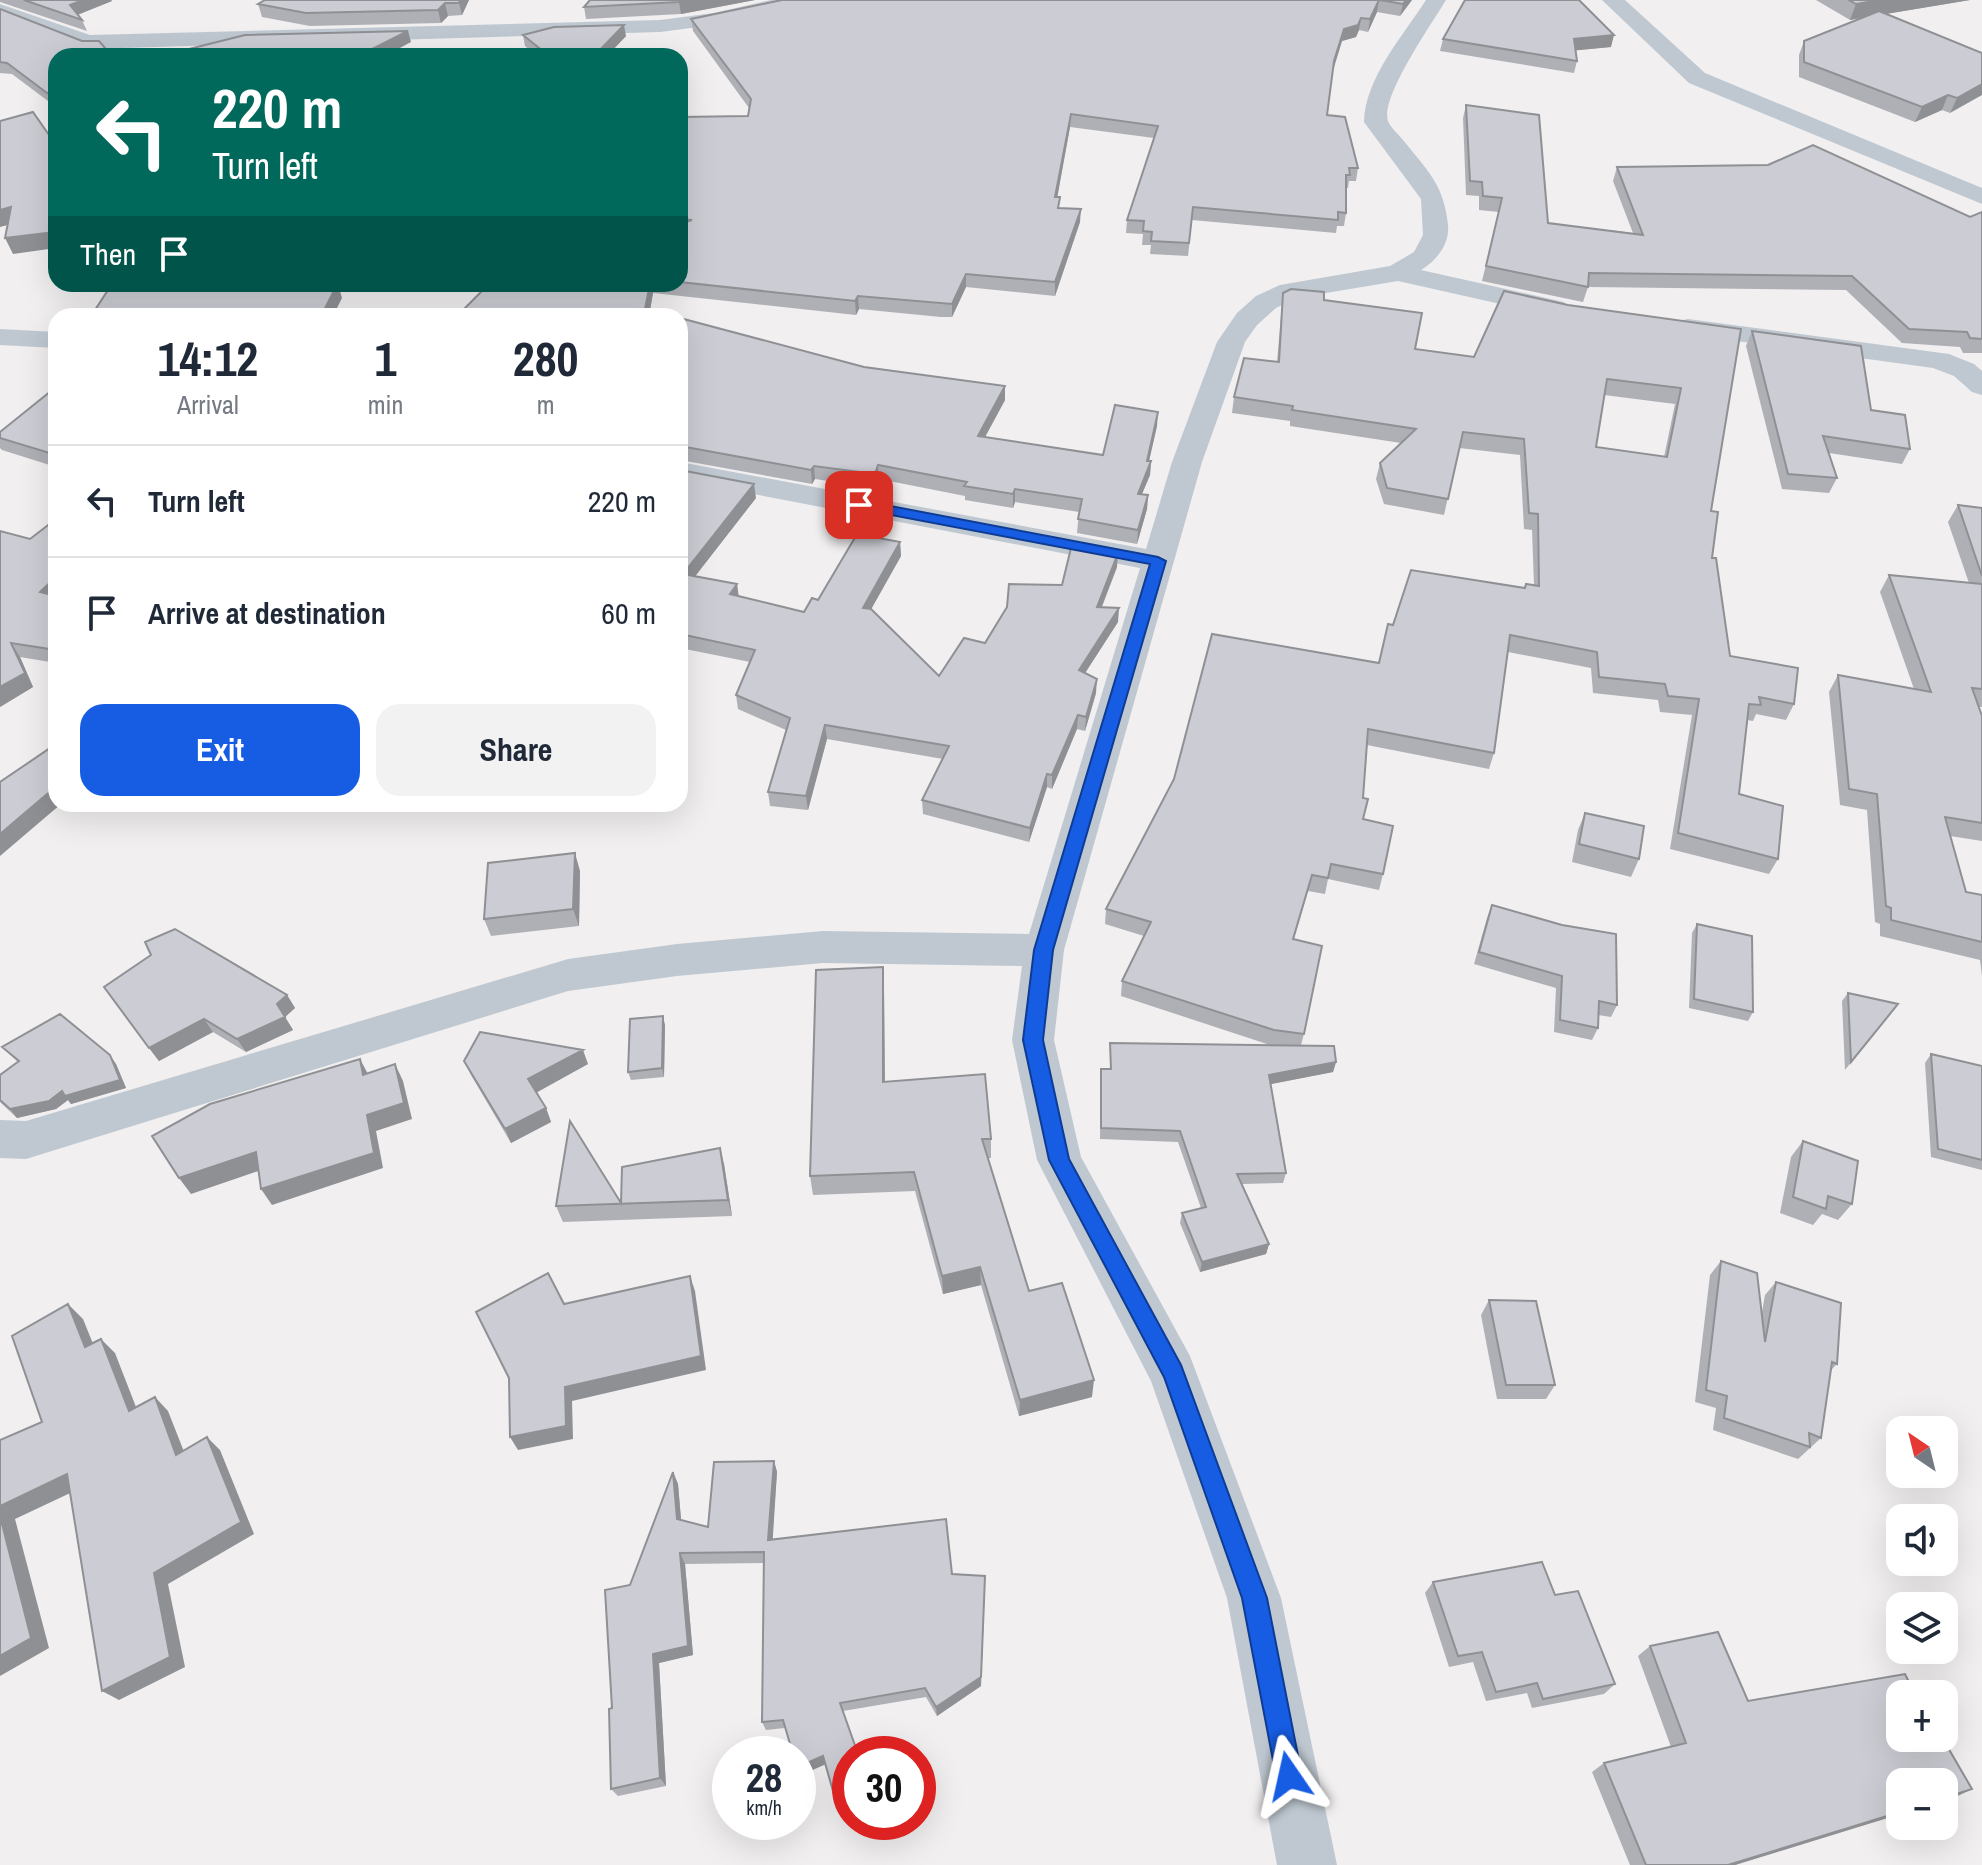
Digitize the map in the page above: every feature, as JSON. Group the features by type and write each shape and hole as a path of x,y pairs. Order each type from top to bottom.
{"street":[{"path":"0,10 88,42 660,26 714,19 800,0"},
{"path":"1398,273 1424,257 1436,235 1437,216 1433,199 1423,181 1376,122 1376,107 1389,75 1436,0"},
{"path":"1612,0 1646,26 1684,70 1697,78 1982,197"},
{"path":"1307,1865 1254,1598 1173,1373 1059,1160 1033,1040 1044,950 1193,447 1231,342 1247,319 1266,302 1289,291 1398,273 1579,312"},
{"path":"1658,322 1939,360 1959,367 1982,386"},
{"path":"0,337 48,340"},
{"path":"688,473 1158,561"},
{"path":"0,1139 26,1140 568,975 677,960 823,947 1044,950"}],"building":[{"path":"24,0 83,0 70,5 82,20"},
{"path":"265,0 460,0 459,3 445,3 438,10 306,13 258,4"},
{"path":"590,0 691,0 584,7"},
{"path":"782,0 1379,0 1370,19 1361,18 1358,25 1344,29 1334,61 1327,115 1345,117 1358,168 1349,168 1350,175 1346,175 1346,213 1338,212 1338,220 1193,207 1189,243 1151,241 1152,232 1143,231 1144,221 1127,220 1158,126 1071,114 1055,197 1060,197 1058,208 1081,209 1055,282 966,274 952,304 858,296 855,301 688,283 688,221 692,220 688,220 688,117 748,116 751,99 691,19"},
{"path":"1380,0 1406,0 1403,4"},
{"path":"1465,0 1579,0 1614,35 1574,39 1577,61 1443,39"},
{"path":"1849,0 1880,0 1856,4"},
{"path":"0,9 82,41 99,41 105,48 48,48 47,93 7,63 0,62"},
{"path":"1879,11 1982,53 1982,84 1957,98 1948,95 1922,107 1804,62 1804,41"},
{"path":"624,25 602,48 539,48 523,35 554,27"},
{"path":"408,31 374,48 193,48 245,35"},
{"path":"1466,105 1539,115 1548,223 1643,235 1617,167 1768,165 1813,145 1970,217 1982,212 1982,339 1970,338 1967,332 1909,329 1852,276 1589,273 1588,287 1486,266 1502,198 1483,196 1482,182 1470,181"},
{"path":"33,112 48,134 48,233 5,238 11,207 0,210 0,121"},
{"path":"1291,289 1324,292 1324,300 1422,313 1415,349 1474,357 1504,291 1568,305 1741,329 1711,511 1718,512 1712,558 1716,558 1730,656 1798,668 1794,704 1759,697 1761,705 1749,704 1739,794 1783,806 1778,859 1678,833 1699,699 1668,696 1665,684 1599,677 1597,652 1510,635 1494,753 1368,729 1363,798 1368,799 1363,819 1393,826 1383,874 1331,864 1328,878 1312,875 1293,939 1322,946 1304,1034 1274,1030 1122,981 1151,922 1106,909 1174,779 1212,634 1379,663 1388,624 1393,625 1411,570 1525,588 1526,584 1539,586 1538,514 1529,513 1524,439 1463,432 1448,499 1387,488 1380,463 1416,429 1292,410 1293,406 1234,397 1244,358 1279,362 1283,293","holes":["1607,379 1681,388 1667,457 1596,447"]},
{"path":"107,292 333,292 325,308 96,308"},
{"path":"481,292 648,292 645,308 465,308"},
{"path":"688,320 864,367 1005,386 978,436 1103,455 1115,405 1158,412 1147,461 1151,461 1138,494 1148,495 1138,530 1078,519 1082,499 1015,489 1013,494 964,486 967,482 878,465 875,474 814,466 811,470 688,447"},
{"path":"1752,331 1861,346 1871,410 1905,415 1910,449 1823,436 1837,478 1788,474"},
{"path":"48,393 48,453 0,438 0,432"},
{"path":"688,472 754,484 688,568"},
{"path":"1958,505 1982,508 1982,576"},
{"path":"48,525 48,584 40,592 48,594 48,649 11,643 25,673 0,687 0,531 30,539"},
{"path":"857,534 900,542 863,608 871,609 939,676 964,638 985,643 1007,607 1009,584 1062,585 1072,544 1118,553 1097,607 1119,608 1079,670 1097,679 1086,717 1078,715 1052,775 1047,774 1030,828 922,800 949,746 825,725 806,796 768,792 790,718 736,695 755,650 688,636 688,575 737,584 730,594 804,612 812,598 818,600"},
{"path":"1889,575 1982,584 1982,689 1972,688 1982,716 1982,823 1945,817 1966,892 1982,895 1982,942 1891,920 1891,908 1886,906 1877,794 1849,789 1838,675 1931,692"},
{"path":"48,749 48,793 0,834 0,782"},
{"path":"1585,813 1644,826 1639,859 1579,844"},
{"path":"575,853 573,909 484,919 488,863"},
{"path":"1492,905 1562,925 1616,934 1617,1005 1599,1001 1598,1028 1560,1020 1562,976 1479,952"},
{"path":"1697,924 1752,936 1753,1012 1694,999"},
{"path":"175,929 287,995 277,1004 285,1017 237,1039 204,1019 149,1048 104,987 151,955 145,942"},
{"path":"883,967 883,1082 985,1074 991,1139 982,1139 1029,1291 1062,1283 1094,1380 1020,1400 980,1267 942,1276 914,1172 810,1176 816,970"},
{"path":"1848,993 1898,1004 1851,1062"},
{"path":"60,1014 110,1055 120,1080 65,1096 62,1091 49,1101 10,1109 0,1100 0,1075 19,1061 2,1047"},
{"path":"663,1016 662,1068 628,1072 630,1019"},
{"path":"480,1032 583,1050 528,1079 546,1108 505,1129 464,1061"},
{"path":"1110,1043 1334,1046 1336,1062 1269,1075 1286,1173 1237,1174 1269,1244 1202,1262 1182,1213 1206,1207 1180,1131 1101,1128 1101,1069 1111,1069"},
{"path":"1931,1054 1982,1066 1982,1160 1938,1149"},
{"path":"360,1059 363,1075 395,1064 404,1103 367,1115 374,1153 261,1189 256,1152 179,1178 152,1136 210,1104"},
{"path":"570,1121 621,1203 622,1167 720,1148 728,1200 556,1206"},
{"path":"1803,1141 1858,1161 1852,1204 1828,1196 1826,1209 1793,1197"},
{"path":"1721,1261 1757,1273 1765,1342 1776,1282 1841,1303 1837,1364 1832,1362 1821,1438 1809,1433 1810,1447 1724,1418 1727,1396 1706,1390"},
{"path":"548,1273 564,1304 690,1276 701,1356 565,1387 566,1426 510,1437 509,1378 476,1312"},
{"path":"1489,1300 1536,1301 1555,1385 1506,1385"},
{"path":"68,1304 85,1347 101,1339 129,1411 155,1397 176,1455 207,1437 241,1522 154,1573 170,1657 102,1691 67,1474 0,1506 0,1440 42,1422 12,1336"},
{"path":"774,1461 768,1540 946,1519 952,1574 985,1576 981,1677 936,1707 925,1688 840,1703 852,1736 832,1736 832,1788 823,1756 816,1759 816,1736 788,1736 783,1720 762,1722 764,1552 680,1553 688,1646 653,1654 660,1778 611,1789 609,1709 612,1708 605,1590 630,1585 673,1472 677,1519 708,1527 714,1462"},
{"path":"0,1516 31,1638 0,1656"},
{"path":"1542,1562 1555,1595 1578,1591 1615,1684 1543,1699 1537,1683 1496,1692 1482,1652 1458,1656 1433,1582"},
{"path":"1718,1632 1748,1701 1905,1674 1908,1680 1886,1680 1886,1752 1950,1752 1972,1789 1958,1794 1958,1768 1886,1768 1886,1816 1728,1865 1646,1865 1604,1763 1686,1743 1650,1646"}],"route":[{"path":"859,505 1158,561 1044,950 1033,1040 1059,1160 1173,1373 1254,1598 1289,1776"}]}
